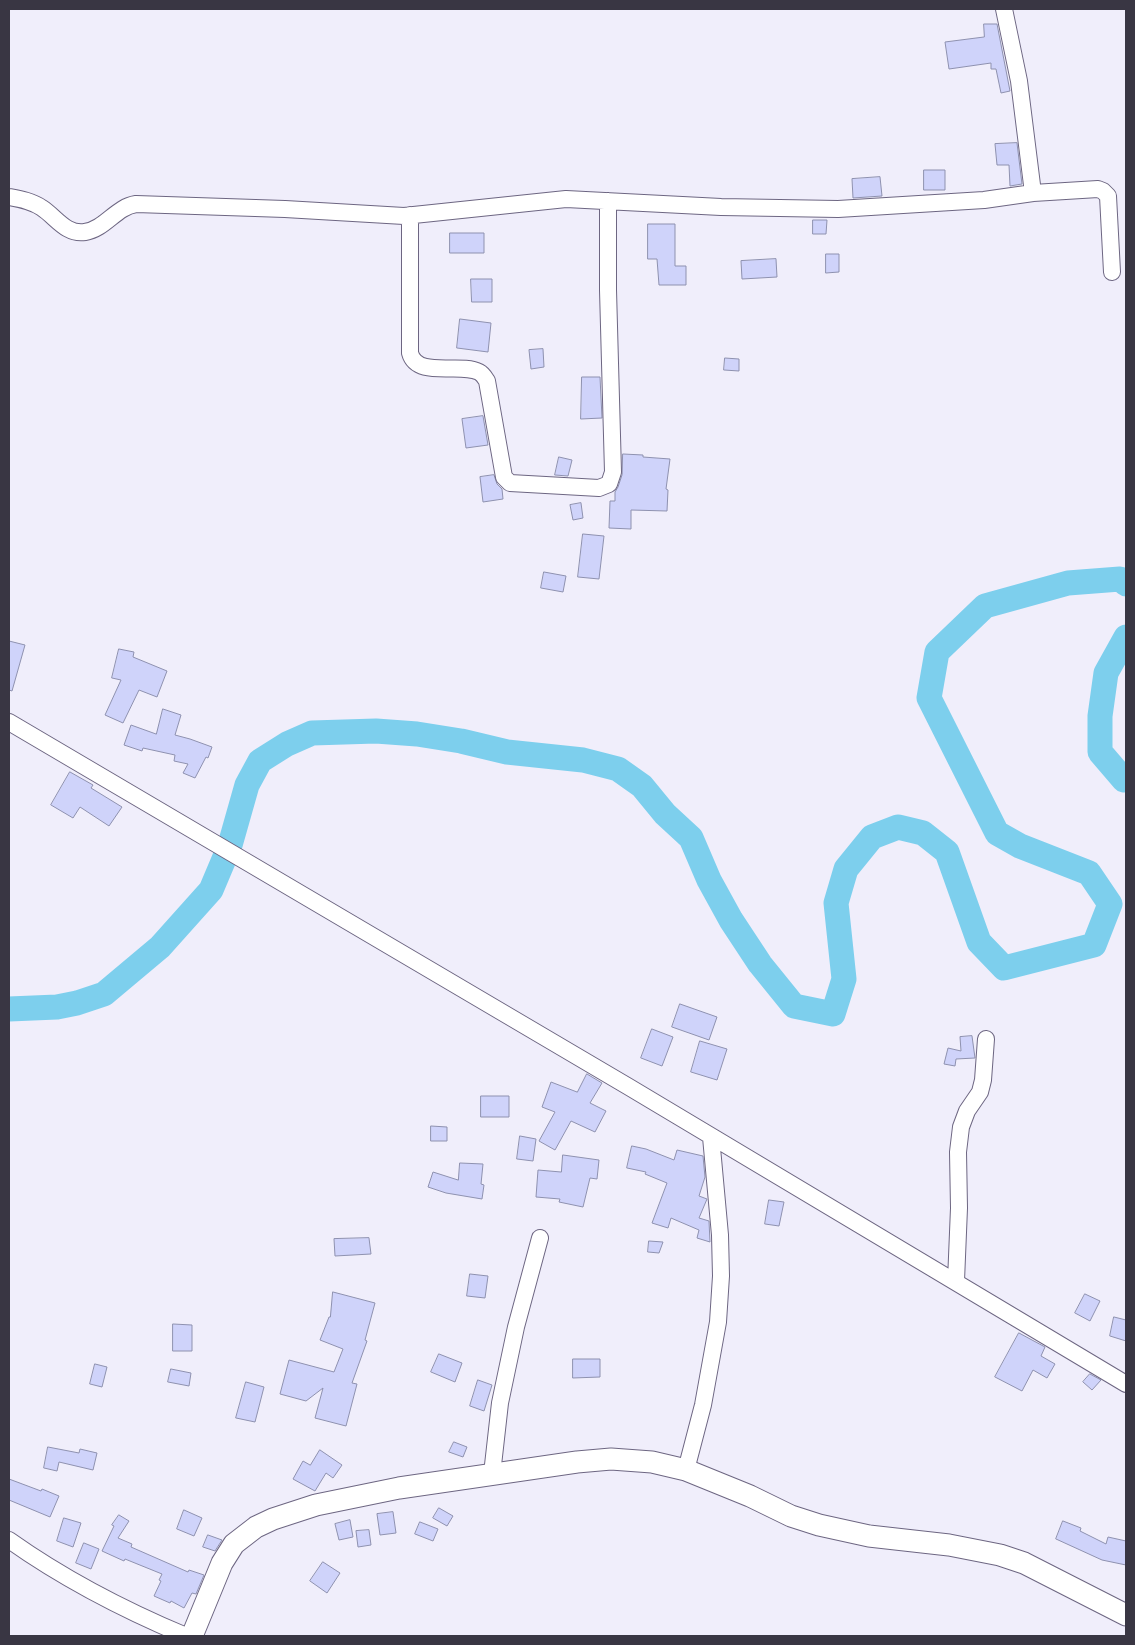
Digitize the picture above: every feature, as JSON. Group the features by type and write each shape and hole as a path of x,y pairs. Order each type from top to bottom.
{"main road":[{"path":"192,1636 222,1562 234,1544 256,1527 273,1519 316,1505 399,1488 577,1462 611,1459 652,1462 686,1470 750,1496 791,1516 819,1525 869,1536 949,1545 1000,1555 1024,1563 1126,1615"}],"street":[{"path":"1004,9 1019,81 1033,193"},
{"path":"9,197 30,201 70,230 85,232 96,228 126,205 136,204 285,208 410,215 566,199 838,209 984,200 1033,193 1091,189 1103,191 1108,196 1112,272"},
{"path":"410,215 410,353 412,359 417,364 425,367 479,371 483,375 487,381 504,477 510,483 599,488 609,484 613,472 608,290 608,201"},
{"path":"9,722 956,1281 1126,1384"},
{"path":"956,1281 959,1208 958,1152 961,1127 967,1111 980,1092 983,1080 986,1039"},
{"path":"686,1470 703,1404 718,1322 722,1276 711,1137"},
{"path":"492,1474 500,1403 516,1327 540,1238"},
{"path":"9,1540 41,1562 104,1599 155,1624 186,1636"}],"building":[{"path":"984,24 997,24 1010,91 1001,93 996,69 991,69 991,63 949,69 945,42 984,37"},
{"path":"1017,143 1022,184 1010,186 1009,165 997,165 995,144"},
{"path":"924,170 945,170 945,190 924,190"},
{"path":"880,177 882,196 853,198 852,179"},
{"path":"813,220 827,220 826,234 813,234"},
{"path":"648,224 675,224 675,266 686,266 686,285 659,285 657,259 648,259"},
{"path":"450,233 484,233 484,253 450,253"},
{"path":"826,254 839,254 839,272 826,273"},
{"path":"776,259 777,277 742,279 741,261"},
{"path":"471,279 492,279 492,302 472,302"},
{"path":"460,319 491,323 488,352 457,348"},
{"path":"543,349 544,367 531,369 529,350"},
{"path":"725,358 739,359 739,371 724,370"},
{"path":"582,377 600,377 602,418 581,419"},
{"path":"483,416 488,445 466,448 462,419"},
{"path":"623,454 670,459 666,489 668,490 667,511 631,510 631,529 609,528 610,501 615,501 615,492 622,475"},
{"path":"559,457 572,460 568,476 555,475"},
{"path":"494,475 497,484 502,489 503,499 483,502 480,477"},
{"path":"581,503 583,518 573,520 570,505"},
{"path":"583,534 604,536 599,579 578,577"},
{"path":"544,572 566,576 563,592 541,588"},
{"path":"9,641 25,645 12,691 9,690"},
{"path":"119,649 134,652 133,657 167,671 157,697 139,690 123,723 105,715 121,680 112,678"},
{"path":"163,709 181,715 175,735 212,747 208,758 206,757 195,778 183,773 188,764 174,761 175,755 143,748 142,751 124,745 131,725 156,734"},
{"path":"70,772 93,785 91,788 122,807 109,826 80,807 73,818 51,805"},
{"path":"680,1004 717,1017 709,1040 672,1027"},
{"path":"652,1029 673,1037 662,1066 641,1058"},
{"path":"972,1036 975,1058 956,1059 955,1066 944,1064 948,1048 961,1051 960,1037"},
{"path":"700,1041 727,1049 717,1080 691,1072"},
{"path":"587,1074 602,1083 590,1103 606,1111 595,1132 571,1121 555,1150 539,1141 555,1112 542,1107 551,1082 577,1092"},
{"path":"481,1096 509,1096 509,1117 481,1117"},
{"path":"431,1126 447,1127 447,1141 431,1141"},
{"path":"520,1136 536,1139 533,1161 517,1159"},
{"path":"632,1146 646,1149 674,1160 677,1150 703,1156 705,1177 699,1196 707,1199 699,1218 709,1221 710,1242 697,1238 699,1230 671,1218 668,1228 652,1223 667,1183 645,1174 646,1172 627,1168"},
{"path":"563,1155 599,1160 597,1179 590,1178 583,1207 559,1202 560,1199 536,1197 538,1170 561,1172"},
{"path":"460,1163 483,1164 481,1184 484,1185 482,1199 446,1193 428,1187 433,1172 458,1180"},
{"path":"769,1200 784,1202 779,1226 765,1224"},
{"path":"369,1238 371,1254 335,1256 334,1239"},
{"path":"649,1241 663,1242 659,1253 648,1252"},
{"path":"470,1274 488,1276 485,1298 467,1296"},
{"path":"333,1292 375,1303 365,1340 367,1341 352,1383 357,1384 346,1426 315,1418 323,1388 306,1401 280,1394 289,1360 334,1372 343,1349 320,1340 330,1317"},
{"path":"1085,1294 1100,1301 1090,1321 1075,1313"},
{"path":"1114,1317 1126,1320 1126,1341 1110,1336"},
{"path":"173,1324 192,1325 192,1351 173,1351"},
{"path":"1019,1333 1045,1347 1041,1356 1055,1364 1047,1378 1033,1370 1022,1391 995,1377"},
{"path":"439,1354 462,1363 455,1382 431,1372"},
{"path":"573,1359 600,1359 600,1377 573,1378"},
{"path":"95,1364 107,1367 102,1387 90,1384"},
{"path":"171,1369 191,1373 189,1386 168,1382"},
{"path":"1090,1374 1101,1380 1092,1390 1083,1382"},
{"path":"478,1380 492,1385 484,1411 470,1406"},
{"path":"246,1382 264,1387 255,1422 236,1418"},
{"path":"454,1442 467,1447 463,1457 449,1452"},
{"path":"48,1447 79,1453 80,1449 97,1453 93,1470 59,1462 57,1471 44,1468"},
{"path":"320,1450 342,1465 333,1478 326,1473 315,1491 293,1479 303,1461 310,1465"},
{"path":"9,1479 59,1496 50,1517 9,1500"},
{"path":"439,1508 453,1516 447,1526 433,1518"},
{"path":"184,1510 202,1518 194,1536 177,1529"},
{"path":"393,1512 396,1533 380,1535 377,1514"},
{"path":"119,1515 129,1521 118,1538 132,1544 131,1547 188,1572 189,1570 204,1575 196,1594 192,1593 184,1608 171,1601 170,1603 154,1596 162,1574 102,1551 114,1526 112,1525"},
{"path":"64,1518 81,1523 73,1547 57,1541"},
{"path":"350,1520 353,1537 339,1540 335,1524"},
{"path":"1063,1521 1081,1528 1080,1531 1106,1544 1108,1537 1126,1541 1126,1565 1102,1560 1056,1539"},
{"path":"420,1522 438,1529 433,1541 415,1534"},
{"path":"369,1530 371,1545 358,1547 356,1531"},
{"path":"208,1535 222,1540 215,1551 203,1547"},
{"path":"84,1543 99,1549 91,1569 76,1563"},
{"path":"323,1562 340,1573 327,1593 310,1581"}],"waterway":[{"path":"9,1009 57,1007 104,994 160,947 211,890 230,845 247,785 260,761 287,744 312,733 376,731 417,734 461,741 507,752 583,760 618,769 642,786 665,814 691,838 709,880 731,920 760,964 794,1006 833,1014 844,979 836,903 846,869 872,837 898,827 923,833 947,852 979,942 1004,968 1094,945 1110,904 1089,873 1020,846 997,833 929,698 937,652 985,606 1068,583 1120,579 1126,584"},
{"path":"1126,637 1106,673 1100,716 1100,752 1124,780 1126,779"}]}
